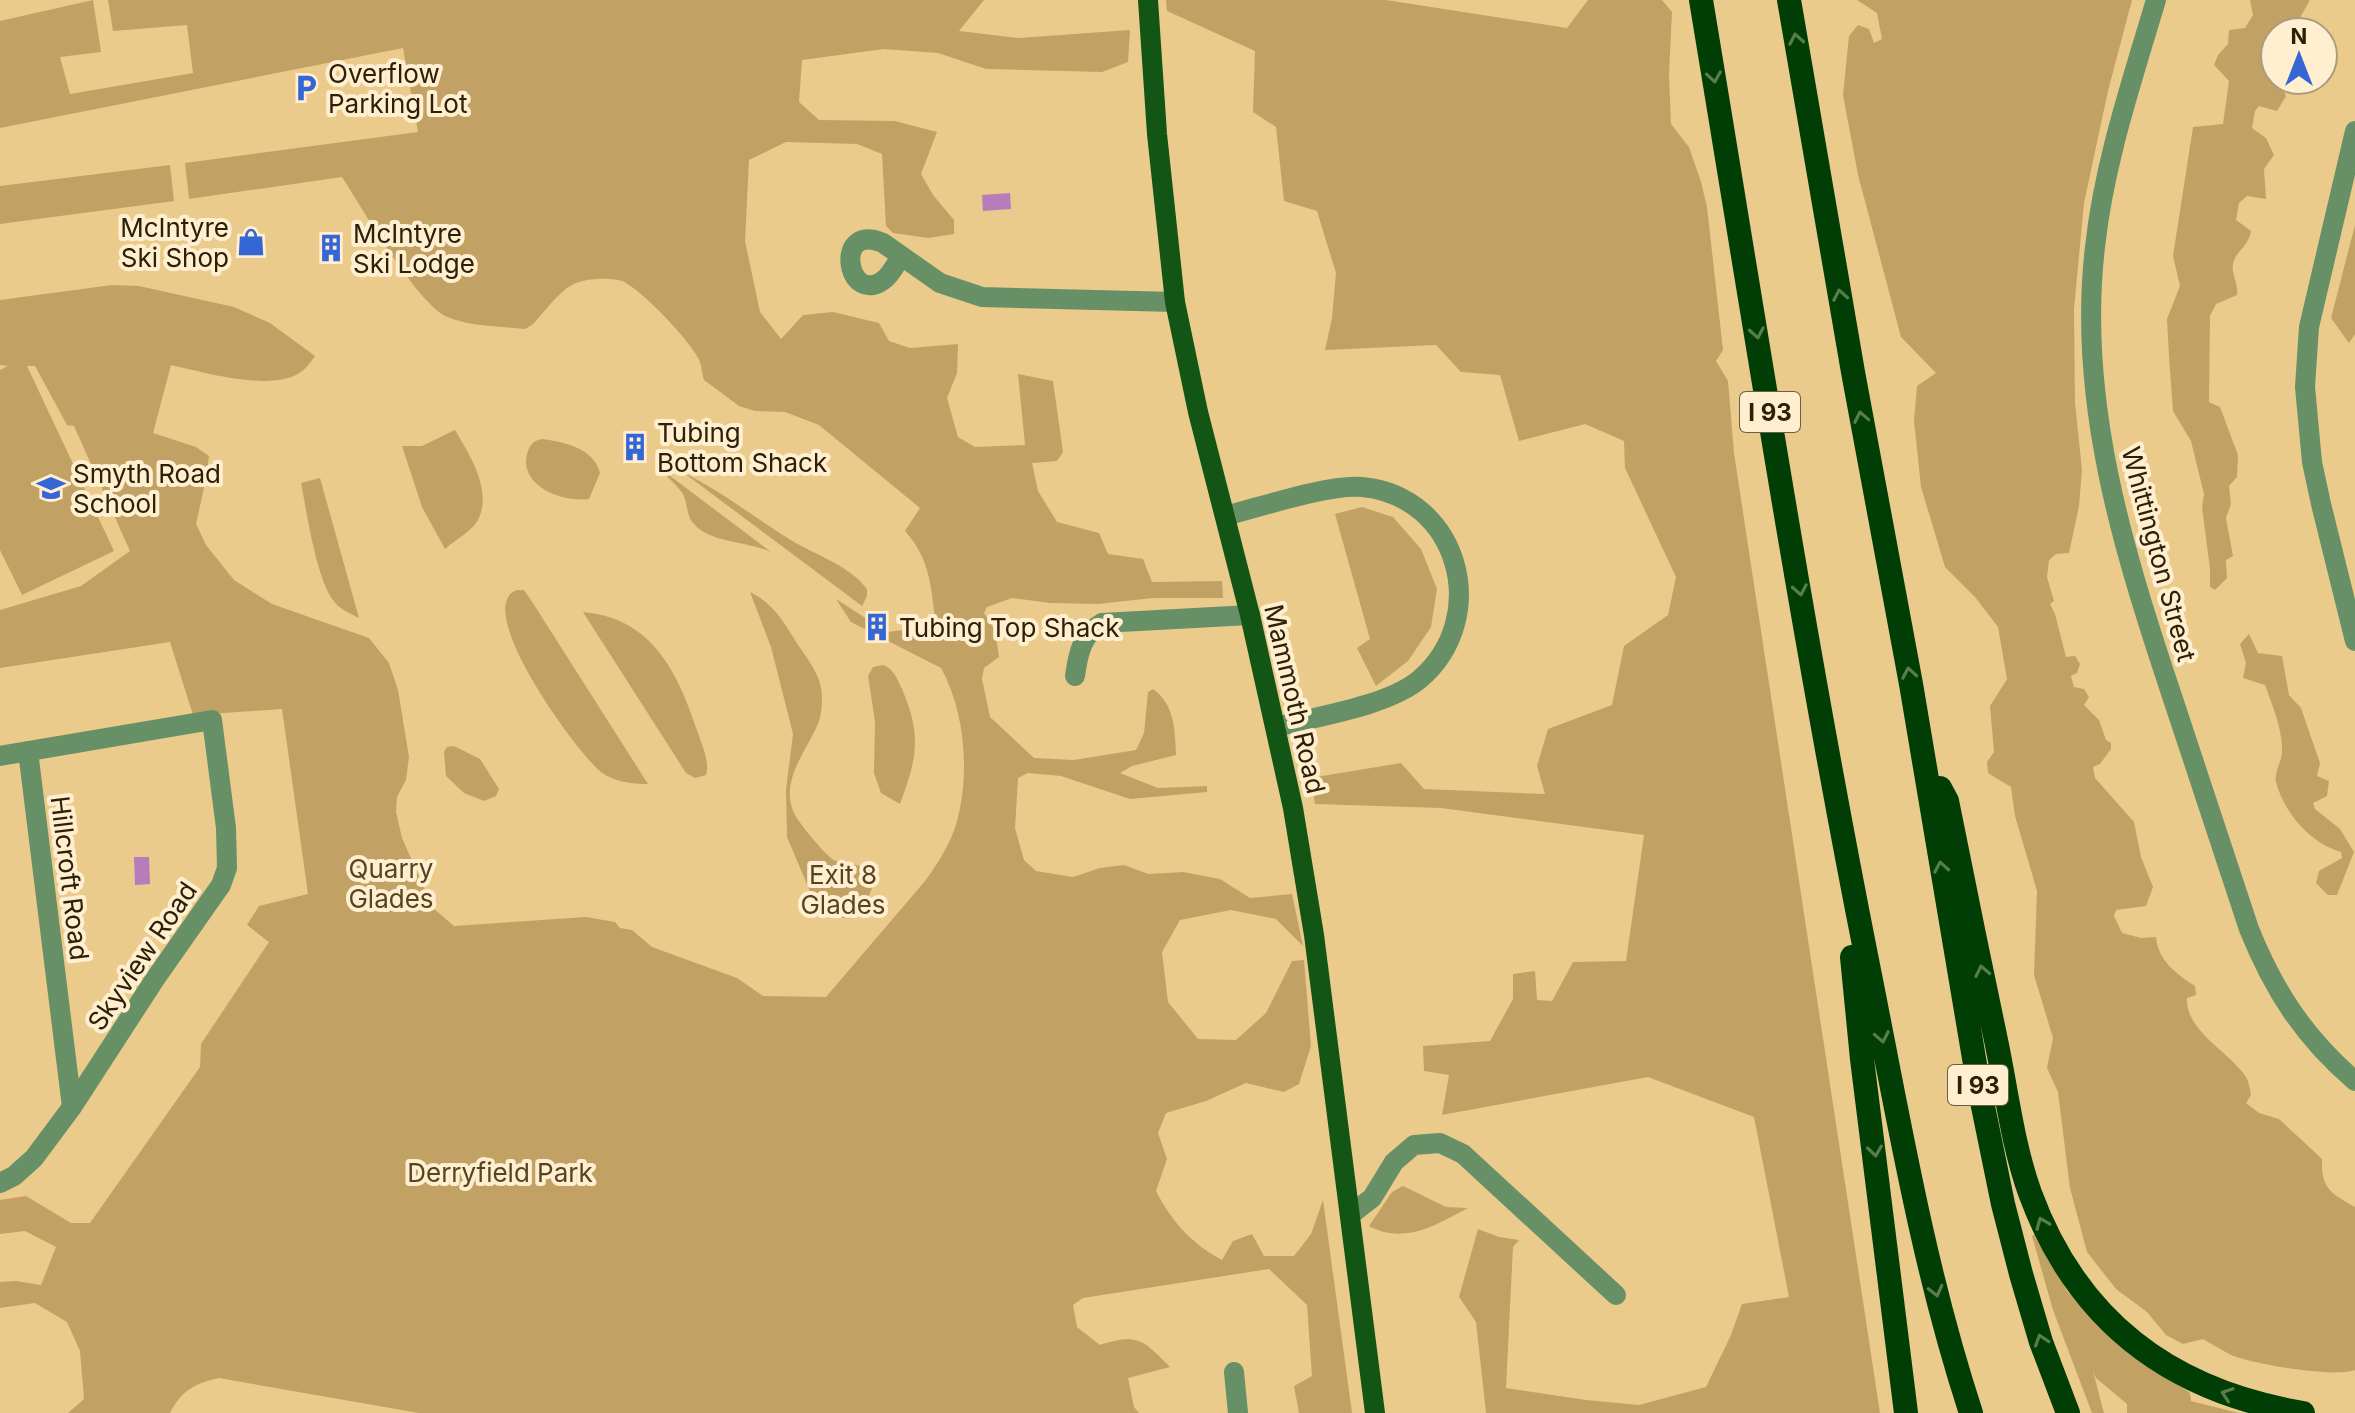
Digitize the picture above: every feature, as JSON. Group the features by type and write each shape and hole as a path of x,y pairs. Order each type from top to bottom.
{"highway":[{"name":"I 93","path":"1701,0 1840,823 1922,1237 1949,1346 1971,1413"},
{"name":"I 93","path":"1789,0 1978,1082 2003,1204 2041,1342 2068,1413"},
{"path":"1922,750 1947,801 2024,1175 2049,1241 2067,1272 2089,1300 2126,1338 2170,1368 2219,1392 2270,1408 2303,1413"},
{"path":"1840,823 1862,1059 1906,1413"}],"main road":[{"name":"Mammoth Road","path":"1148,0 1157,134 1175,302 1198,412 1250,615 1293,808 1314,935 1375,1413"}],"street":[{"name":"Whittington Street","path":"2156,0 2117,133 2094,249 2092,360 2102,450 2136,587 2249,929 2285,1005 2318,1046 2355,1081"},
{"path":"2355,131 2314,303 2305,362 2305,387 2315,476 2355,641"},
{"path":"901,256 940,283 982,297 1175,302"},
{"path":"1225,516 1343,487 1378,490 1403,500 1425,515 1446,542 1457,571 1460,597 1455,626 1440,657 1419,680 1383,699 1276,727"},
{"path":"1075,676 1077,656 1084,640 1091,629 1102,623 1250,615"},
{"name":"Skyview Road","path":"0,1183 14,1176 34,1158 72,1107 225,877 226,828 212,720 28,751"},
{"path":"0,756 28,751"},
{"name":"Hillcroft Road","path":"28,751 72,1107"},
{"path":"1350,1215 1372,1198 1399,1154 1414,1145 1440,1143 1463,1154 1616,1295"},
{"path":"1234,1372 1238,1413"}],"green space":[{"path":"93,0 101,52 60,57 70,94 193,73 187,25 113,31 108,0 984,0 959,31 1019,38 1130,30 1128,62 1102,72 986,69 938,53 884,49 802,60 799,102 819,120 895,121 937,132 921,174 933,195 954,220 954,234 928,238 893,233 886,226 882,154 857,144 786,142 749,160 745,241 760,312 781,339 803,315 833,312 879,323 889,341 910,348 958,344 957,373 947,398 958,437 975,447 1025,445 1018,374 1053,381 1063,452 1057,461 1032,463 1038,491 1057,522 1099,533 1108,554 1143,559 1152,582 1222,581 1223,598 1153,598 1098,604 1012,598 987,607 984,613 995,630 999,657 984,668 982,679 990,717 1034,758 1074,760 1136,750 1144,733 1148,692 1153,689 1170,710 1176,755 1132,766 1120,773 1158,788 1207,786 1207,792 1130,799 1061,776 1028,773 1018,778 1015,828 1024,860 1036,871 1073,877 1100,868 1124,865 1148,874 1183,872 1220,879 1250,898 1292,894 1303,946 1276,919 1231,910 1180,920 1162,952 1168,1002 1198,1039 1236,1040 1266,1013 1292,961 1304,960 1311,1046 1299,1084 1284,1092 1246,1083 1206,1101 1166,1113 1158,1133 1167,1159 1156,1191 1183,1231 1222,1260 1233,1241 1252,1234 1264,1256 1294,1256 1311,1234 1323,1200 1352,1413 1299,1413 1294,1386 1312,1376 1307,1305 1269,1269 1083,1298 1073,1305 1077,1327 1100,1345 1123,1340 1139,1341 1170,1367 1128,1378 1134,1407 1139,1413 419,1413 219,1378 190,1389 170,1413 68,1413 84,1399 80,1351 67,1322 35,1303 0,1308 0,1282 41,1285 56,1247 25,1231 0,1234 0,1200 26,1196 71,1223 90,1223 200,1067 201,1044 269,942 247,925 259,906 308,894 282,709 193,715 170,642 0,668 0,610 81,586 130,551 74,426 67,425 35,366 27,366 114,551 22,595 0,550 0,370 8,366 0,365 0,300 112,285 139,286 234,307 270,323 315,356 298,374 270,381 235,378 171,365 153,433 196,447 209,456 196,524 206,545 234,580 272,604 369,638 389,663 398,690 409,757 406,780 397,797 396,812 402,838 433,908 454,926 586,917 615,922 620,928 632,930 652,947 737,978 763,996 826,997 925,881 939,860 957,821 964,763 960,723 941,668 851,622 836,599 887,632 936,626 925,564 905,531 920,508 819,425 785,412 755,411 739,406 704,380 700,362 687,342 653,305 630,286 610,279 577,283 561,293 525,329 464,322 445,316 419,292 342,177 189,199 185,163 418,132 403,48 0,128 0,21"},
{"path":"1166,0 1386,0 1567,28 1588,0 1662,0 1672,12 1669,74 1671,124 1689,147 1707,207 1723,350 1716,361 1728,381 1734,453 1880,1413 1486,1413 1476,1322 1459,1297 1478,1229 1519,1240 1513,1247 1506,1388 1639,1405 1706,1387 1742,1304 1789,1297 1754,1117 1648,1077 1442,1115 1449,1075 1424,1071 1423,1046 1490,1041 1513,999 1513,974 1535,971 1537,1000 1552,1001 1573,962 1626,961 1644,835 1441,808 1315,804 1310,778 1401,763 1424,789 1545,794 1537,766 1548,729 1612,705 1624,646 1668,615 1676,577 1625,468 1624,441 1585,424 1519,441 1500,375 1461,372 1436,345 1325,350 1332,318 1336,273 1317,211 1284,201 1276,127 1253,112 1255,51 1167,11"},
{"path":"1857,0 2132,0 2108,91 2084,203 2074,309 2075,403 2082,470 2079,506 2069,553 2056,554 2049,560 2047,577 2054,601 2050,604 2066,657 2075,656 2080,664 2077,673 2071,676 2074,687 2084,689 2089,697 2084,705 2099,720 2106,740 2111,743 2111,749 2100,764 2093,767 2095,778 2134,822 2141,857 2153,887 2146,906 2116,910 2114,916 2122,933 2141,938 2156,937 2160,953 2169,966 2195,986 2196,995 2187,998 2193,1021 2246,1077 2251,1095 2246,1103 2259,1113 2279,1119 2322,1159 2323,1177 2329,1189 2355,1207 2355,1370 2330,1372 2293,1369 2231,1355 2203,1339 2183,1344 2166,1335 2147,1312 2116,1289 2087,1252 2070,1188 2058,1092 2047,1068 2053,1038 2034,975 2037,891 2015,816 2011,787 1988,773 1987,762 1994,752 1990,706 2007,679 1998,627 1975,597 1945,567 1921,487 1914,421 1917,386 1936,373 1901,337 1858,175 1843,95 1849,36 1858,25 1869,29 1874,43 1882,39 1877,13"},
{"path":"2250,0 2310,0 2301,16 2259,16 2259,96 2286,96 2277,111 2259,106 2255,111 2252,128 2266,138 2274,155 2264,169 2266,199 2247,196 2239,203 2236,220 2251,231 2233,264 2237,295 2216,304 2210,316 2209,402 2220,407 2238,455 2237,477 2229,486 2231,504 2226,518 2233,556 2226,560 2227,578 2215,590 2210,587 2202,507 2204,494 2191,441 2173,411 2167,319 2180,286 2173,256 2193,127 2223,124 2229,81 2214,65 2228,44 2229,30 2245,28 2253,15"},
{"path":"170,165 174,201 0,224 0,186"},
{"path":"2355,225 2355,334 2349,343 2331,318"},
{"path":"455,430 477,473 483,497 482,509 468,532 445,549 422,507 402,446 422,446"},
{"path":"542,439 577,448 597,464 600,473 589,499 555,495 535,482 526,463 530,446"},
{"path":"657,466 771,552 701,530 690,517 683,494"},
{"path":"684,473 789,539 851,573 867,589 862,606"},
{"path":"320,478 359,618 333,600 317,561 301,483"},
{"path":"1362,507 1393,517 1421,549 1437,589 1431,627 1408,661 1376,686 1357,648 1370,639 1335,514"},
{"path":"517,590 524,590 531,600 648,784 623,782 601,772 551,710 532,680 507,623 506,602"},
{"name":"Exit 8 Glades","path":"750,592 770,606 781,619 820,682 820,716 792,779 791,803 802,825 830,857 874,874 864,910 855,917 838,917 817,908 787,837 786,790 793,734 771,647"},
{"path":"583,612 607,616 628,625 659,652 690,711 705,754 706,775 695,778 686,773"},
{"path":"2249,634 2258,653 2282,656 2289,695 2301,708 2320,763 2317,776 2329,781 2327,796 2313,803 2315,809 2340,829 2354,852 2337,895 2328,895 2316,883 2319,871 2342,858 2341,852 2309,835 2292,816 2280,794 2276,778 2282,744 2276,718 2265,685 2243,678 2246,663 2240,644"},
{"path":"883,665 893,672 902,689 915,734 913,760 900,804 881,793 874,773 875,721 868,676 873,667"},
{"path":"454,746 480,759 499,789 496,796 484,801 464,793 446,776 444,752 447,747"},
{"path":"1403,1186 1446,1207 1468,1208 1432,1226 1407,1233 1395,1234 1369,1226 1392,1192"},
{"path":"2035,1234 2067,1291 2104,1332 2190,1393 2191,1401 2239,1413 2127,1413 2127,1404 2096,1378 2093,1371 2104,1413 2092,1413 2053,1310 2032,1236"}],"shaded area":[{"path":"1010,193 1011,209 983,211 982,195"},
{"path":"134,857 149,857 150,884 135,885"}],"place":[{"name":"Overflow Parking Lot","path":"306,88"},
{"name":"McIntyre Ski Shop","path":"251,242"},
{"name":"McIntyre Ski Lodge","path":"331,248"},
{"name":"Tubing Bottom Shack","path":"635,447"},
{"name":"Smyth Road School","path":"51,488"},
{"name":"Tubing Top Shack","path":"877,627"}],"park label":[{"name":"Quarry Glades","path":"391,883"},
{"name":"Derryfield Park","path":"500,1172"}]}
